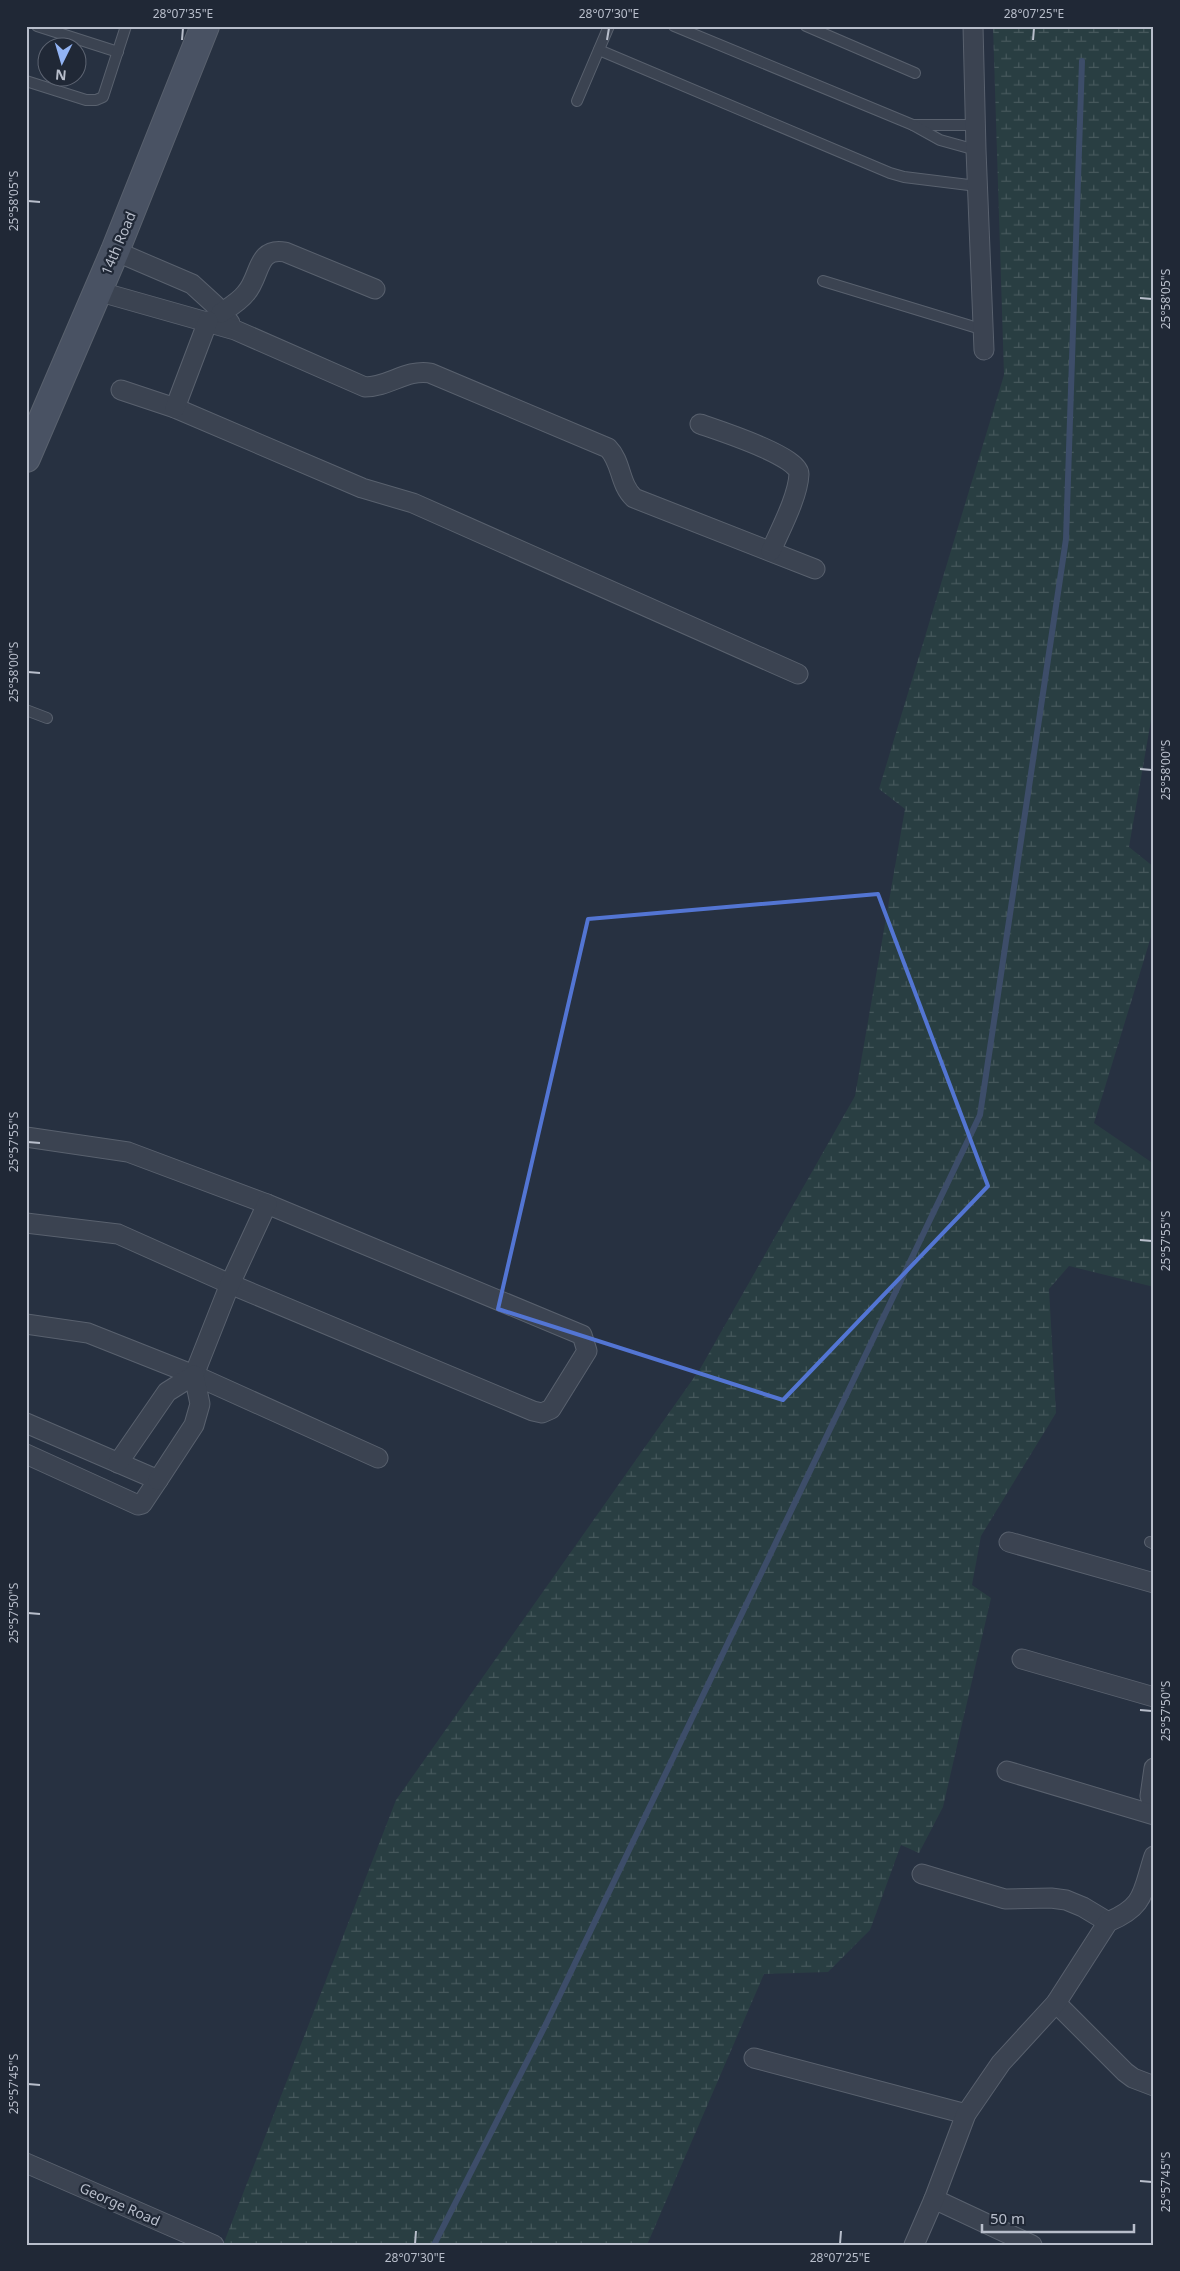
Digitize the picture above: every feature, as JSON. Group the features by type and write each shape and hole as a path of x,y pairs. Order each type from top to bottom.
{"street":[{"name":"14th Road","path":"27,454 38,424 115,251 205,26"},
{"path":"973,26 984,350"},
{"path":"175,408 215,317 248,291 265,256 276,250 285,252 375,289"},
{"path":"115,251 192,284 215,317"},
{"path":"97,291 215,317 235,330 366,387 379,387 410,373 430,373 608,448 615,455 626,491 634,498 815,569"},
{"path":"121,390 175,408 362,488 413,503 798,674"},
{"path":"700,424 763,448 788,460 798,470 799,474 794,495 771,551"},
{"path":"26,1137 128,1152 267,1204 582,1335 588,1350 551,1409 542,1413 230,1284 118,1234 26,1223"},
{"path":"26,1454 138,1505 142,1504 194,1424 200,1404 194,1375 230,1284 267,1204"},
{"path":"26,1324 88,1333 194,1375 378,1458"},
{"path":"118,1463 167,1392 194,1375"},
{"path":"26,1424 158,1480"},
{"path":"1009,1542 1154,1583"},
{"path":"1022,1659 1154,1697"},
{"path":"1154,1768 1150,1796 1154,1807"},
{"path":"1007,1771 1154,1815"},
{"path":"914,2245 934,2199 966,2114 1001,2063 1056,2003 1108,1922 1122,1916 1137,1904 1154,1856"},
{"path":"922,1874 1004,1899 1050,1898 1066,1900 1083,1907 1108,1922"},
{"path":"1056,2003 1125,2072 1133,2078 1154,2086"},
{"path":"754,2058 966,2114"},
{"name":"George Road","path":"26,2163 214,2245"},
{"path":"934,2199 996,2238 1032,2245"}],"lane":[{"path":"37,26 118,52"},
{"path":"26,81 86,100 96,100 103,97 126,26"},
{"path":"577,101 609,26"},
{"path":"674,26 912,125 940,140 976,150"},
{"path":"806,26 915,73"},
{"path":"599,50 890,173 904,177 977,186"},
{"path":"912,125 977,125"},
{"path":"823,281 984,330"},
{"path":"26,710 47,718"}],"highlighted area":[{"path":"878,894 988,1186 783,1400 498,1309 588,919"}],"green space":[{"path":"993,26 1154,26 1154,703 1129,847 1154,867 1154,927 1094,1123 1154,1164 1154,1287 1069,1266 1049,1289 1056,1413 981,1536 972,1585 991,1598 943,1807 919,1853 901,1845 870,1930 828,1972 764,1974 647,2245 223,2245 396,1800 700,1369 855,1096 905,809 879,789 1004,375"}],"waterway":[{"path":"434,2245 546,2024 980,1115 1066,539 1082,61"}]}
